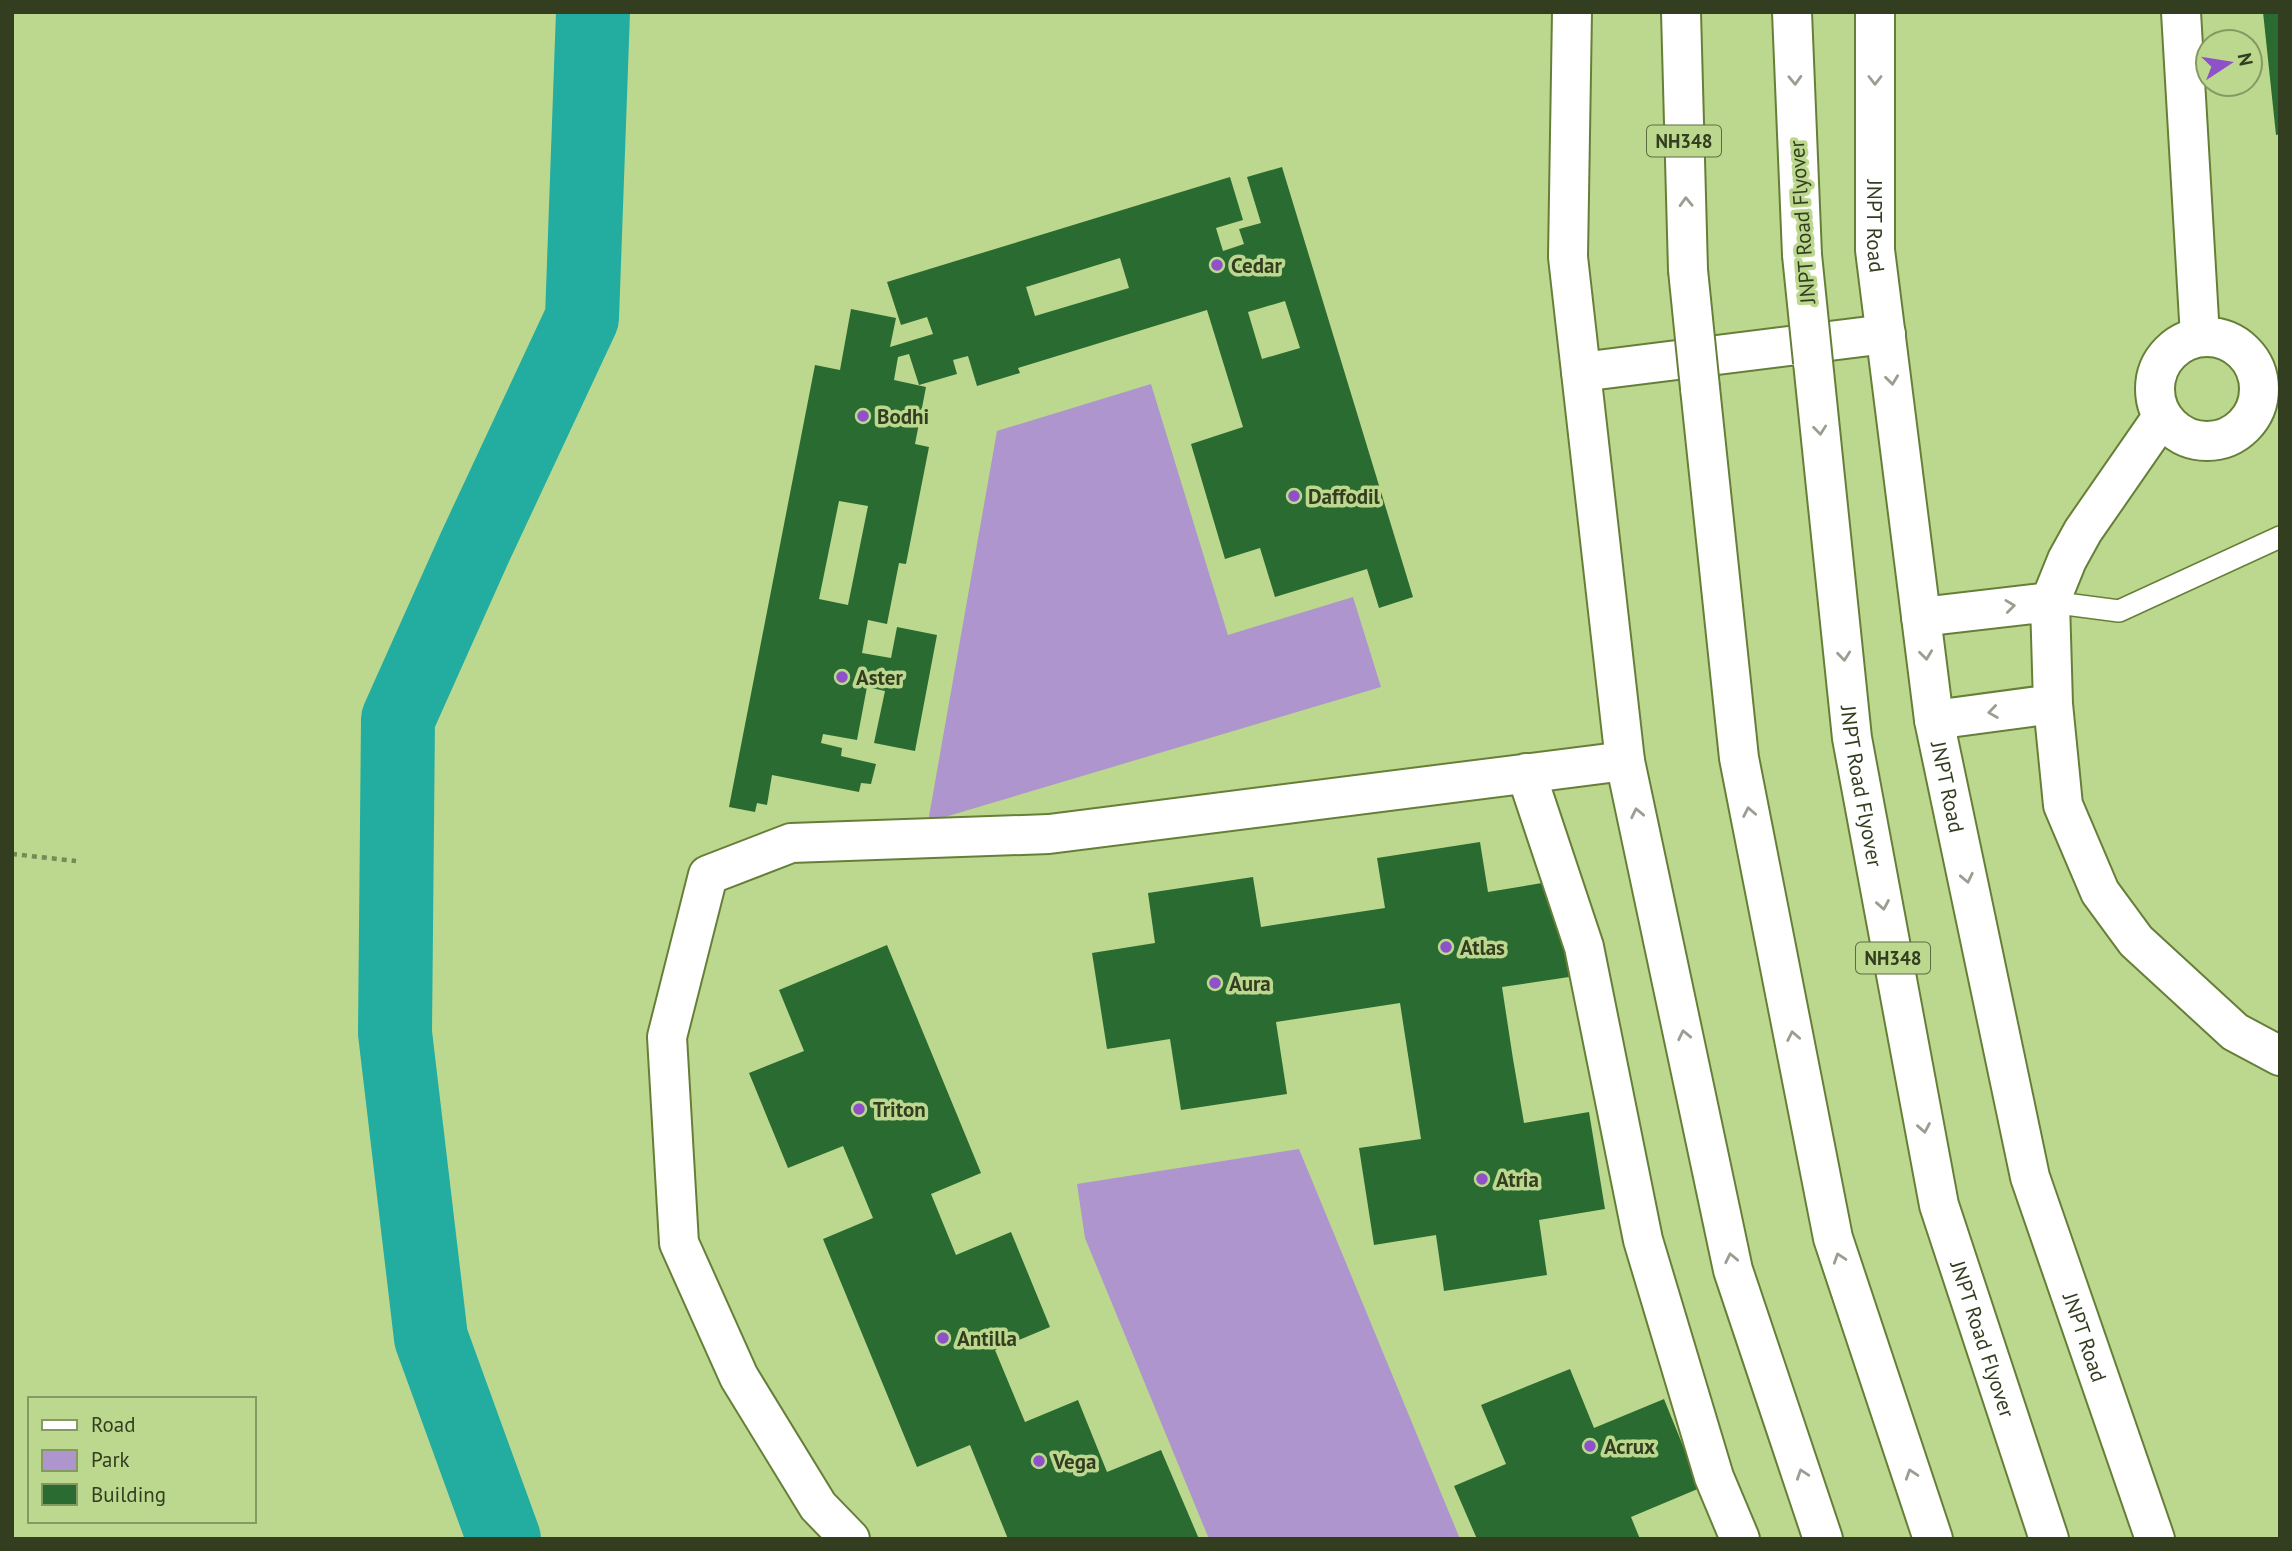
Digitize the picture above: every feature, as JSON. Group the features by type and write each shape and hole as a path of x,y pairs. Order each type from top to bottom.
{"main road":[{"path":"1572,12 1568,257 1625,761 1733,1270 1823,1539"},
{"name":"NH348","path":"1681,12 1688,270 1738,758 1830,1225 1933,1539"},
{"name":"JNPT Road Flyover","path":"1792,12 1802,255 1852,737 1939,1205 2049,1539"},
{"name":"JNPT Road","path":"1875,12 1875,250 1934,720 2030,1177 2155,1539"},
{"path":"2181,12 2200,337"},
{"path":"1581,372 1886,334"},
{"path":"2200,337 2218,337 2234,344 2247,355 2256,370 2260,387 2258,404 2265,421 2222,440 2205,442 2188,438 2173,429 2162,417 2155,383 2160,366 2170,352 2184,342 2200,337"},
{"path":"2162,417 2084,531 2067,559 2050,601 2053,704 2063,805 2100,892 2136,941 2235,1032 2280,1056"},
{"path":"1921,617 2050,601"},
{"path":"1934,720 2053,704"},
{"path":"850,1539 818,1506 739,1377 679,1243 667,1037 708,876 791,843 1049,834 1625,761"},
{"path":"1527,773 1584,947 1643,1240 1714,1477 1740,1539"}],"lane":[{"path":"2050,601 2119,611 2280,537"}],"path":[{"path":"12,855 76,861"}],"green space":[{"path":"1151,384 1228,635 1353,597 1381,687 928,822 997,431"},
{"path":"1299,1149 1460,1539 1209,1539 1085,1238 1077,1184"}],"building":[{"path":"2263,12 2280,12 2280,134 2276,135"},
{"path":"1282,167 1413,597 1379,608 1367,569 1275,597 1260,548 1225,559 1191,444 1243,427 1207,310 1018,368 1020,373 977,386 968,356 953,360 957,374 919,385 909,354 898,357 894,380 926,387 915,444 929,447 906,564 899,563 887,624 868,620 862,653 891,658 897,627 937,635 915,751 874,743 885,691 867,687 857,740 823,734 821,743 842,748 841,756 876,764 871,784 861,783 859,792 772,775 767,805 757,803 755,812 729,807 815,365 840,370 851,309 896,318 890,347 933,334 927,317 901,325 887,282 1230,177 1243,220 1216,228 1223,251 1244,244 1239,229 1261,223 1247,177","holes":["1120,258 1129,288 1035,316 1026,287","1285,301 1300,348 1262,359 1248,312","839,501 868,506 848,605 819,599"]},
{"path":"1480,842 1488,892 1554,881 1569,977 1502,987 1513,1059 1524,1123 1589,1112 1605,1209 1539,1220 1547,1275 1444,1291 1436,1235 1374,1245 1359,1148 1421,1139 1400,1003 1276,1022 1287,1094 1181,1110 1170,1039 1107,1049 1092,953 1155,943 1148,893 1253,877 1261,927 1385,908 1377,858"},
{"path":"887,945 981,1173 931,1194 956,1255 1011,1232 1050,1327 995,1350 1025,1422 1078,1400 1107,1472 1161,1450 1199,1539 1008,1539 970,1445 917,1467 823,1239 873,1218 843,1146 788,1168 749,1073 804,1051 779,990"},
{"name":"Acrux","path":"1570,1369 1594,1428 1664,1399 1700,1488 1631,1517 1640,1539 1477,1539 1454,1486 1506,1464 1481,1405"}],"waterway":[{"path":"504,1539 431,1338 395,1033 398,719 582,318 593,12"}],"place":[{"name":"Cedar","path":"1217,265"},
{"name":"Bodhi","path":"863,416"},
{"name":"Daffodil","path":"1294,496"},
{"name":"Aster","path":"842,677"},
{"name":"Atlas","path":"1446,947"},
{"name":"Aura","path":"1215,983"},
{"name":"Triton","path":"859,1109"},
{"name":"Atria","path":"1482,1179"},
{"name":"Antilla","path":"943,1338"},
{"name":"Acrux","path":"1590,1446"},
{"name":"Vega","path":"1039,1461"}]}
